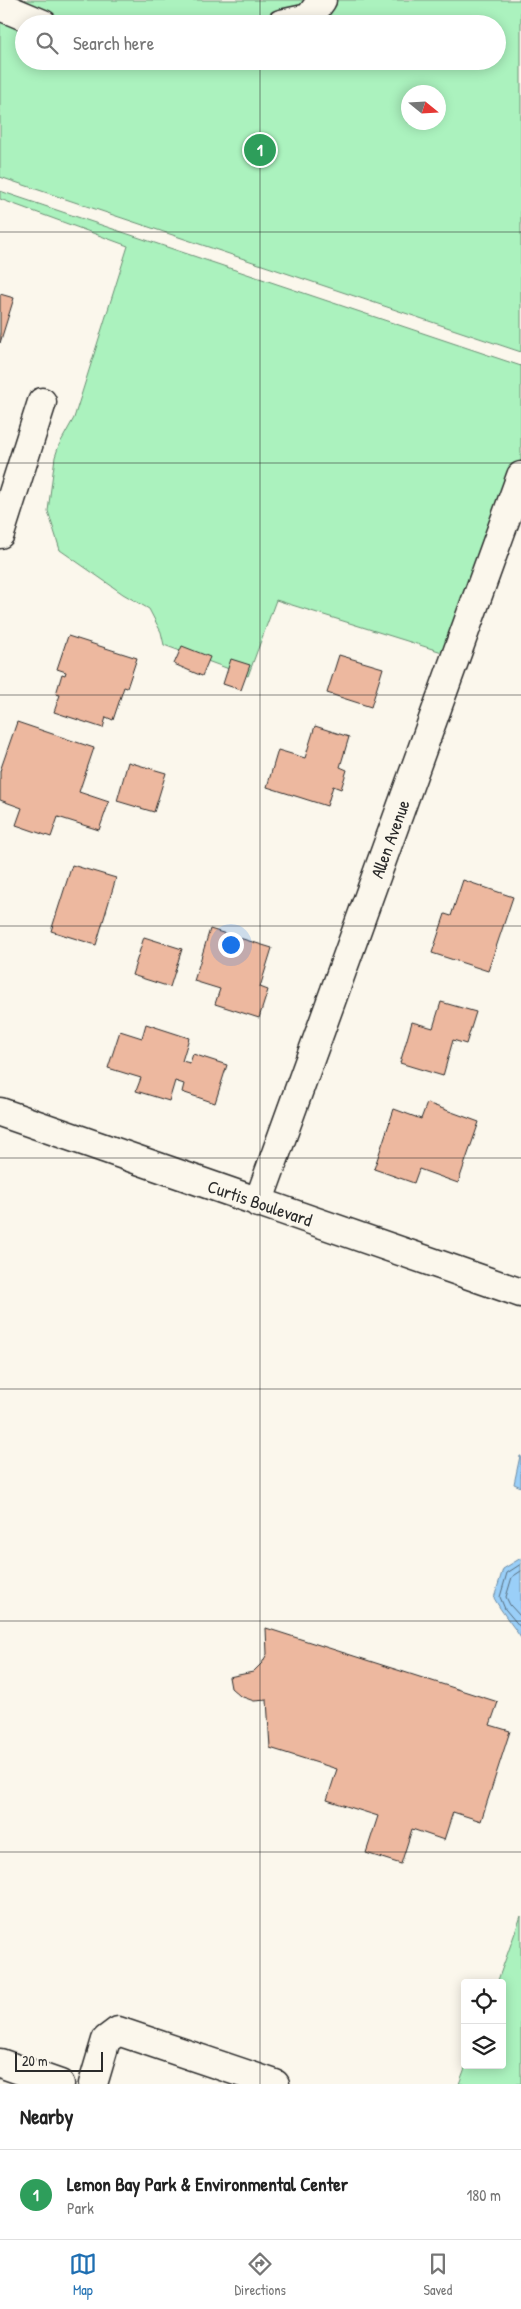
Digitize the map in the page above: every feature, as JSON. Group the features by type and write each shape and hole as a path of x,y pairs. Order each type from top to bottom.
{"street":[{"path":"311,15 322,0"},
{"path":"0,6 22,15"},
{"path":"0,534 42,402"},
{"name":"Allen Avenue","path":"258,1203 521,476"},
{"name":"Curtis Boulevard","path":"0,1112 258,1203 521,1292"},
{"path":"93,2084 106,2040 118,2031 275,2084"},
{"path":"0,2063 60,2084"}],"green space":[{"path":"0,0 521,0 521,352 0,177"},
{"path":"0,191 521,366 521,488 458,657 276,600 248,676 164,645 161,632 149,609 123,594 60,550 48,511 55,457 59,445 74,418 128,246 0,199"},
{"path":"521,1916 521,2084 459,2084 465,2069 506,2069 506,1979 498,1979"}],"water":[{"path":"521,1456 521,1487 514,1484"},
{"path":"521,1558 521,1638 494,1598 503,1569"}],"building":[{"path":"0,294 14,298 0,343"},
{"path":"68,636 137,658 127,688 124,687 113,720 106,717 103,728 54,712 60,695 56,694 62,674 65,675 66,672 57,669"},
{"path":"182,646 210,657 202,676 174,664"},
{"path":"339,655 383,668 371,707 327,693"},
{"path":"231,659 250,665 241,690 223,684"},
{"path":"17,722 94,748 79,792 109,802 99,830 58,817 51,837 16,825 22,808 0,800 0,771"},
{"path":"315,726 349,737 340,767 347,770 341,789 333,786 327,806 267,787 278,750 305,758"},
{"path":"128,762 166,773 154,812 117,801"},
{"path":"72,865 116,878 96,945 51,931"},
{"path":"463,880 513,897 488,971 432,953 445,914 451,916"},
{"path":"210,929 272,948 260,987 268,990 259,1018 215,1004 220,989 194,981"},
{"path":"144,937 182,949 170,987 132,975"},
{"path":"441,1002 476,1012 466,1044 453,1040 443,1076 400,1063 412,1022 433,1028"},
{"path":"146,1024 189,1038 182,1061 190,1063 193,1054 227,1065 215,1103 182,1092 184,1084 175,1081 169,1101 136,1091 141,1078 108,1068 120,1031 142,1038"},
{"path":"427,1103 479,1122 458,1183 419,1169 414,1183 374,1169 394,1109 421,1119"},
{"path":"266,1628 498,1702 490,1725 510,1731 481,1821 453,1812 444,1840 412,1829 401,1864 366,1853 378,1816 327,1800 337,1769 270,1748 267,1700 254,1701 240,1696 231,1688 229,1677 253,1672 262,1663 267,1654"}],"place":[{"name":"Lemon Bay Park & Environmental Center","path":"260,150"}]}
